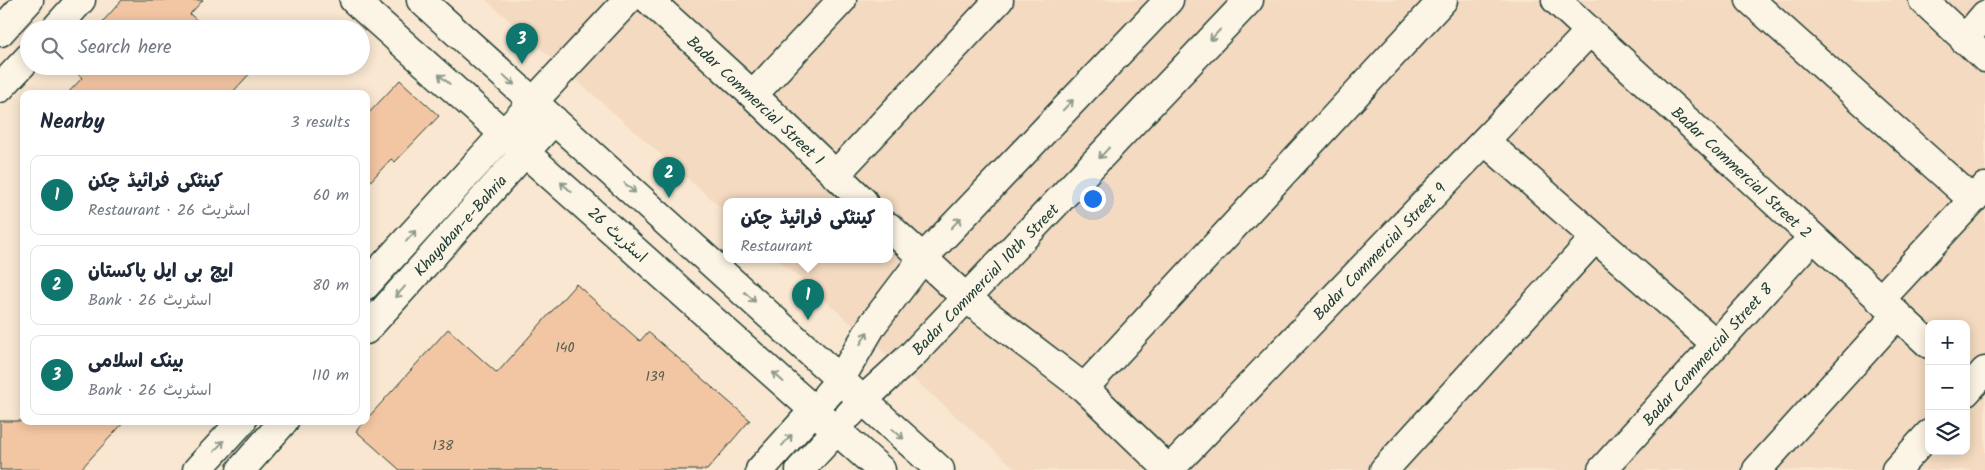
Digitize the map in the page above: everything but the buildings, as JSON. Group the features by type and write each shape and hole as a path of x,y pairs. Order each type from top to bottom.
{"street":[{"path":"0,32 29,0"},
{"path":"63,20 81,0"},
{"name":"اسٹریٹ 26","path":"354,0 881,470"},
{"path":"421,0 940,470"},
{"name":"Khayaban-e-Bahria","path":"370,281 532,102 628,0"},
{"name":"Badar Commercial Street 1","path":"649,0 753,95 860,198"},
{"path":"753,95 842,0"},
{"path":"835,175 999,0"},
{"path":"760,470 840,380 873,324 923,258 1169,0"},
{"name":"Badar Commercial 10th Street","path":"800,470 862,401 913,354 1249,0"},
{"path":"1084,388 1443,0"},
{"name":"Badar Commercial Street 2","path":"1556,0 1925,340"},
{"path":"1750,0 1979,194 1757,470"},
{"path":"1923,0 1985,58"},
{"path":"1964,40 1985,15"},
{"name":"Badar Commercial Street 9","path":"1169,470 1589,32"},
{"path":"0,88 20,67"},
{"name":"Khayaban-e-Bahria","path":"370,326 554,120"},
{"path":"1485,141 1716,344"},
{"path":"893,230 966,298 1084,388 1169,470"},
{"name":"Badar Commercial Street 8","path":"1602,470 1813,237"},
{"path":"1384,470 1595,238"},
{"path":"197,470 238,425"},
{"path":"241,470 280,425"},
{"path":"1896,470 1925,438"}],"shaded area":[{"path":"486,0 1985,0 1985,470 1017,470 783,263 893,263 893,198 723,198 723,209"}],"place":[{"name":"بینک اسلامی","path":"522,64"},
{"name":"ایچ بی ایل پاکستان","path":"669,198"},
{"name":"کینٹکی فرائیڈ چکن","path":"808,320"}]}
